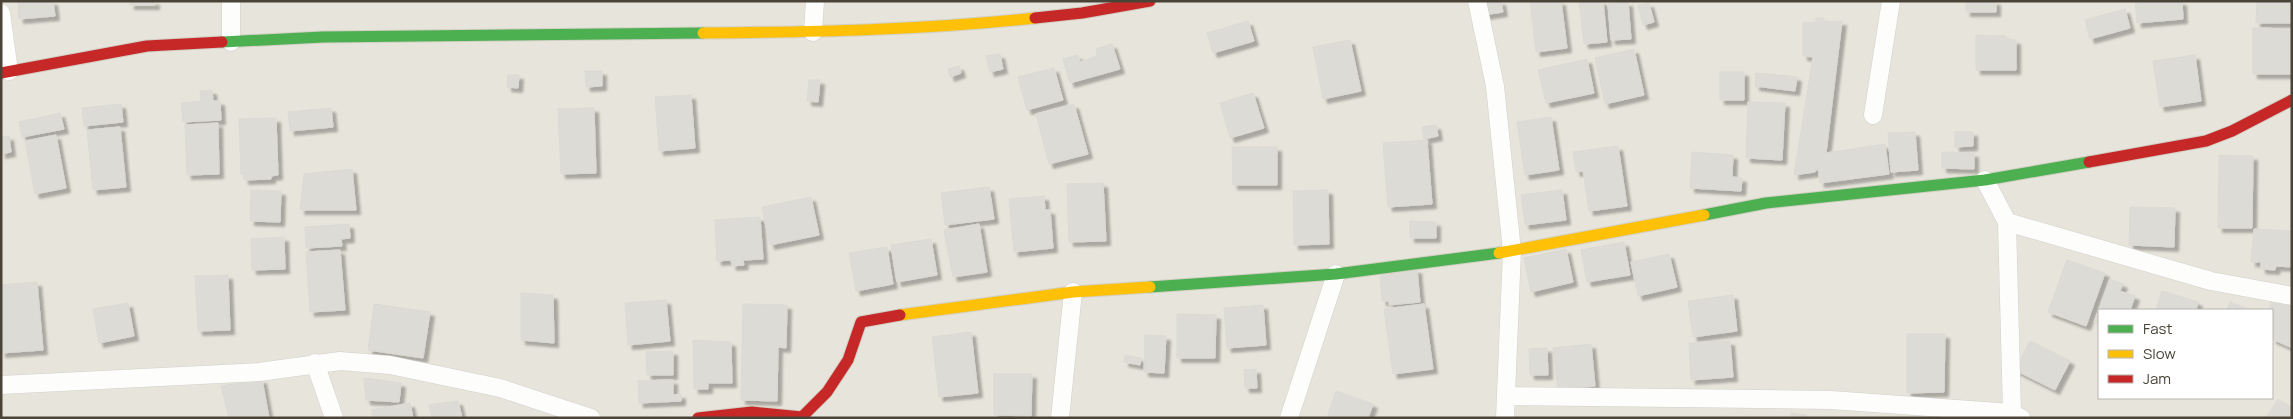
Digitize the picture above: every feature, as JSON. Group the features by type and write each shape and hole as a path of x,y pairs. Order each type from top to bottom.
{"street":[{"path":"231,1 231,42"},
{"path":"813,32 815,1"},
{"path":"1,13 5,72 147,46 323,37 813,32 999,22 1082,13 1150,1"},
{"path":"1477,1 1495,86 1512,251 1505,418"},
{"path":"1873,115 1890,1"},
{"path":"701,418 752,412 802,417 827,392 848,360 861,322 911,313 1073,292 1336,274 1512,251 1766,203 1985,180 2206,141 2232,131 2292,100"},
{"path":"1506,396 1831,400 2017,415 2007,222 1985,180"},
{"path":"2007,222 2211,281 2292,296"},
{"path":"1289,418 1336,274"},
{"path":"1060,418 1073,292"},
{"path":"1,385 259,372 340,361 390,365 500,388 591,418"},
{"path":"315,363 334,418"}],"shaded area":[{"path":"1,1 2292,1 2292,418 1,418"}],"building":[{"path":"18,1 53,1 55,16 19,19"},
{"path":"130,1 155,1 155,5 130,5"},
{"path":"1482,1 1501,1 1503,12 1484,15"},
{"path":"1530,1 1561,1 1567,48 1536,52"},
{"path":"1579,1 1603,1 1607,42 1584,44"},
{"path":"1966,1 1996,1 1996,12 1966,12"},
{"path":"2135,1 2182,1 2183,19 2137,23"},
{"path":"2257,1 2292,1 2291,23 2256,23"},
{"path":"1628,2 1631,39 1611,40 1608,4"},
{"path":"1649,3 1654,22 1643,25 1638,5"},
{"path":"2125,9 2130,28 2090,39 2085,20"},
{"path":"1816,18 1823,18 1823,22 1842,21 1826,153 1885,144 1889,174 1820,183 1818,168 1815,172 1794,175 1813,57 1803,56 1803,23 1816,22"},
{"path":"1248,21 1254,41 1213,53 1207,33"},
{"path":"2253,28 2292,29 2292,74 2253,74"},
{"path":"1976,35 2006,36 2006,40 2016,40 2016,70 1976,70"},
{"path":"1350,40 1361,91 1323,99 1313,47"},
{"path":"1112,44 1120,69 1070,83 1063,59 1078,55 1080,62 1097,56 1096,49"},
{"path":"1634,49 1644,95 1605,104 1595,58"},
{"path":"1000,54 1003,69 990,72 986,56"},
{"path":"2195,55 2201,101 2160,107 2153,61"},
{"path":"1587,59 1594,93 1546,103 1538,70"},
{"path":"959,66 961,73 950,77 948,69"},
{"path":"1054,68 1063,100 1027,110 1018,77"},
{"path":"585,71 602,71 602,86 586,87"},
{"path":"1720,72 1744,72 1744,100 1720,100"},
{"path":"1756,73 1797,77 1795,91 1755,86"},
{"path":"508,75 519,75 518,88 507,87"},
{"path":"809,80 820,80 818,102 807,101"},
{"path":"212,90 213,101 220,101 221,120 183,122 181,103 201,101 200,91"},
{"path":"1253,93 1264,128 1230,138 1220,103"},
{"path":"691,95 695,148 659,151 655,97"},
{"path":"1748,102 1785,103 1782,160 1746,158"},
{"path":"121,104 123,122 84,126 82,108"},
{"path":"1074,104 1088,154 1049,164 1036,114"},
{"path":"331,108 333,127 290,131 288,112"},
{"path":"594,108 596,173 561,174 558,109"},
{"path":"60,113 64,129 22,137 19,122"},
{"path":"1551,117 1559,170 1525,175 1517,122"},
{"path":"276,118 278,175 271,176 271,179 244,180 244,174 241,174 239,119"},
{"path":"218,123 219,174 187,175 185,125"},
{"path":"1436,125 1438,136 1424,139 1422,127"},
{"path":"120,127 126,187 93,190 87,130"},
{"path":"1915,132 1918,170 1891,172 1888,133"},
{"path":"1955,132 1973,132 1973,146 1955,147"},
{"path":"56,135 66,188 35,194 25,141"},
{"path":"9,136 11,152 1,154 1,137"},
{"path":"1427,140 1432,204 1388,207 1383,143"},
{"path":"1618,146 1627,206 1589,211 1583,171 1576,172 1573,152"},
{"path":"1232,147 1277,147 1277,185 1233,185"},
{"path":"1692,152 1733,155 1732,177 1742,178 1741,191 1690,188"},
{"path":"1942,152 1974,153 1974,169 1942,168"},
{"path":"2219,155 2253,156 2252,228 2218,228"},
{"path":"352,169 356,210 300,210 304,174"},
{"path":"1103,183 1106,241 1069,242 1067,184"},
{"path":"989,187 994,219 945,225 941,193"},
{"path":"251,190 281,191 280,222 250,221"},
{"path":"1328,190 1329,244 1294,245 1293,191"},
{"path":"1562,190 1566,220 1525,225 1521,195"},
{"path":"1044,196 1045,210 1050,210 1053,248 1014,252 1009,199"},
{"path":"811,197 819,235 770,245 762,207"},
{"path":"2130,207 2175,208 2174,247 2129,245"},
{"path":"760,217 763,259 743,260 744,265 732,266 731,260 717,261 715,220"},
{"path":"1410,221 1436,222 1436,238 1410,238"},
{"path":"349,224 350,238 341,239 342,246 306,248 305,227"},
{"path":"979,224 987,272 953,277 944,230"},
{"path":"2254,229 2292,231 2292,267 2276,266 2275,270 2261,269 2261,262 2251,262"},
{"path":"284,237 285,269 252,270 251,239"},
{"path":"931,239 937,275 897,282 891,245"},
{"path":"1624,242 1630,275 1587,282 1581,250"},
{"path":"887,247 893,284 856,291 849,253"},
{"path":"1566,249 1573,282 1531,292 1524,258"},
{"path":"340,250 345,310 310,312 306,252"},
{"path":"1669,254 1677,287 1638,296 1631,262"},
{"path":"2067,260 2105,273 2086,326 2048,312"},
{"path":"1417,269 1420,302 1389,305 1389,301 1382,301 1380,273"},
{"path":"228,275 230,330 198,331 195,276"},
{"path":"2110,279 2123,284 2120,291 2135,296 2130,309 2099,309"},
{"path":"37,282 43,350 1,353 1,285"},
{"path":"2162,291 2198,302 2196,309 2156,309"},
{"path":"521,293 553,295 554,343 521,340"},
{"path":"1733,295 1737,331 1693,337 1688,301"},
{"path":"2273,299 2292,307 2292,348 2273,339 2273,309 2268,309"},
{"path":"666,300 670,341 628,345 625,303"},
{"path":"2230,302 2248,309 2227,309"},
{"path":"128,303 134,336 99,343 93,309"},
{"path":"374,304 430,312 423,358 368,350"},
{"path":"743,304 787,305 786,348 778,347 777,401 741,400"},
{"path":"1424,304 1433,369 1393,374 1384,309"},
{"path":"1263,305 1266,345 1227,348 1224,308"},
{"path":"2098,311 2098,324 2094,322"},
{"path":"1177,314 1216,315 1215,358 1177,358"},
{"path":"971,332 978,393 939,397 932,337"},
{"path":"1907,334 1945,334 1944,392 1907,393"},
{"path":"1145,335 1166,336 1164,373 1144,372"},
{"path":"693,340 731,342 732,383 708,383 708,389 694,389"},
{"path":"1730,341 1733,377 1691,380 1689,343"},
{"path":"2030,341 2070,361 2055,390 2015,370"},
{"path":"1591,344 1595,386 1558,390 1553,348"},
{"path":"1547,348 1548,375 1530,375 1529,349"},
{"path":"673,351 673,375 647,375 646,352"},
{"path":"1125,355 1141,358 1140,365 1124,362"},
{"path":"1256,369 1257,388 1245,388 1244,370"},
{"path":"994,374 1032,374 1031,416 994,415"},
{"path":"364,378 401,383 399,402 366,400"},
{"path":"262,379 269,418 229,418 221,386"},
{"path":"673,380 673,395 681,394 681,401 639,403 638,381"},
{"path":"1336,391 1373,404 1368,418 1327,418"},
{"path":"2278,399 2292,409 2292,418 2266,418"},
{"path":"458,401 462,418 432,418 429,405"},
{"path":"410,403 413,418 373,418 372,410"},
{"path":"1791,413 1806,415 1805,418 1790,418"}],"traffic: fast":[{"path":"222,42 323,37 703,33"},
{"path":"1704,215 1766,203 1985,180 2089,162"},
{"path":"1150,287 1336,274 1499,253"}],"traffic: slow":[{"path":"703,33 911,28 1035,18"},
{"path":"1499,253 1704,215"},
{"path":"900,315 1073,292 1150,287"}],"traffic: jam":[{"path":"1035,18 1082,13 1150,1"},
{"path":"1,73 147,46 222,42"},
{"path":"2089,162 2206,141 2232,131 2292,100"},
{"path":"698,418 752,412 802,417 827,392 848,360 861,322 900,315"}]}
